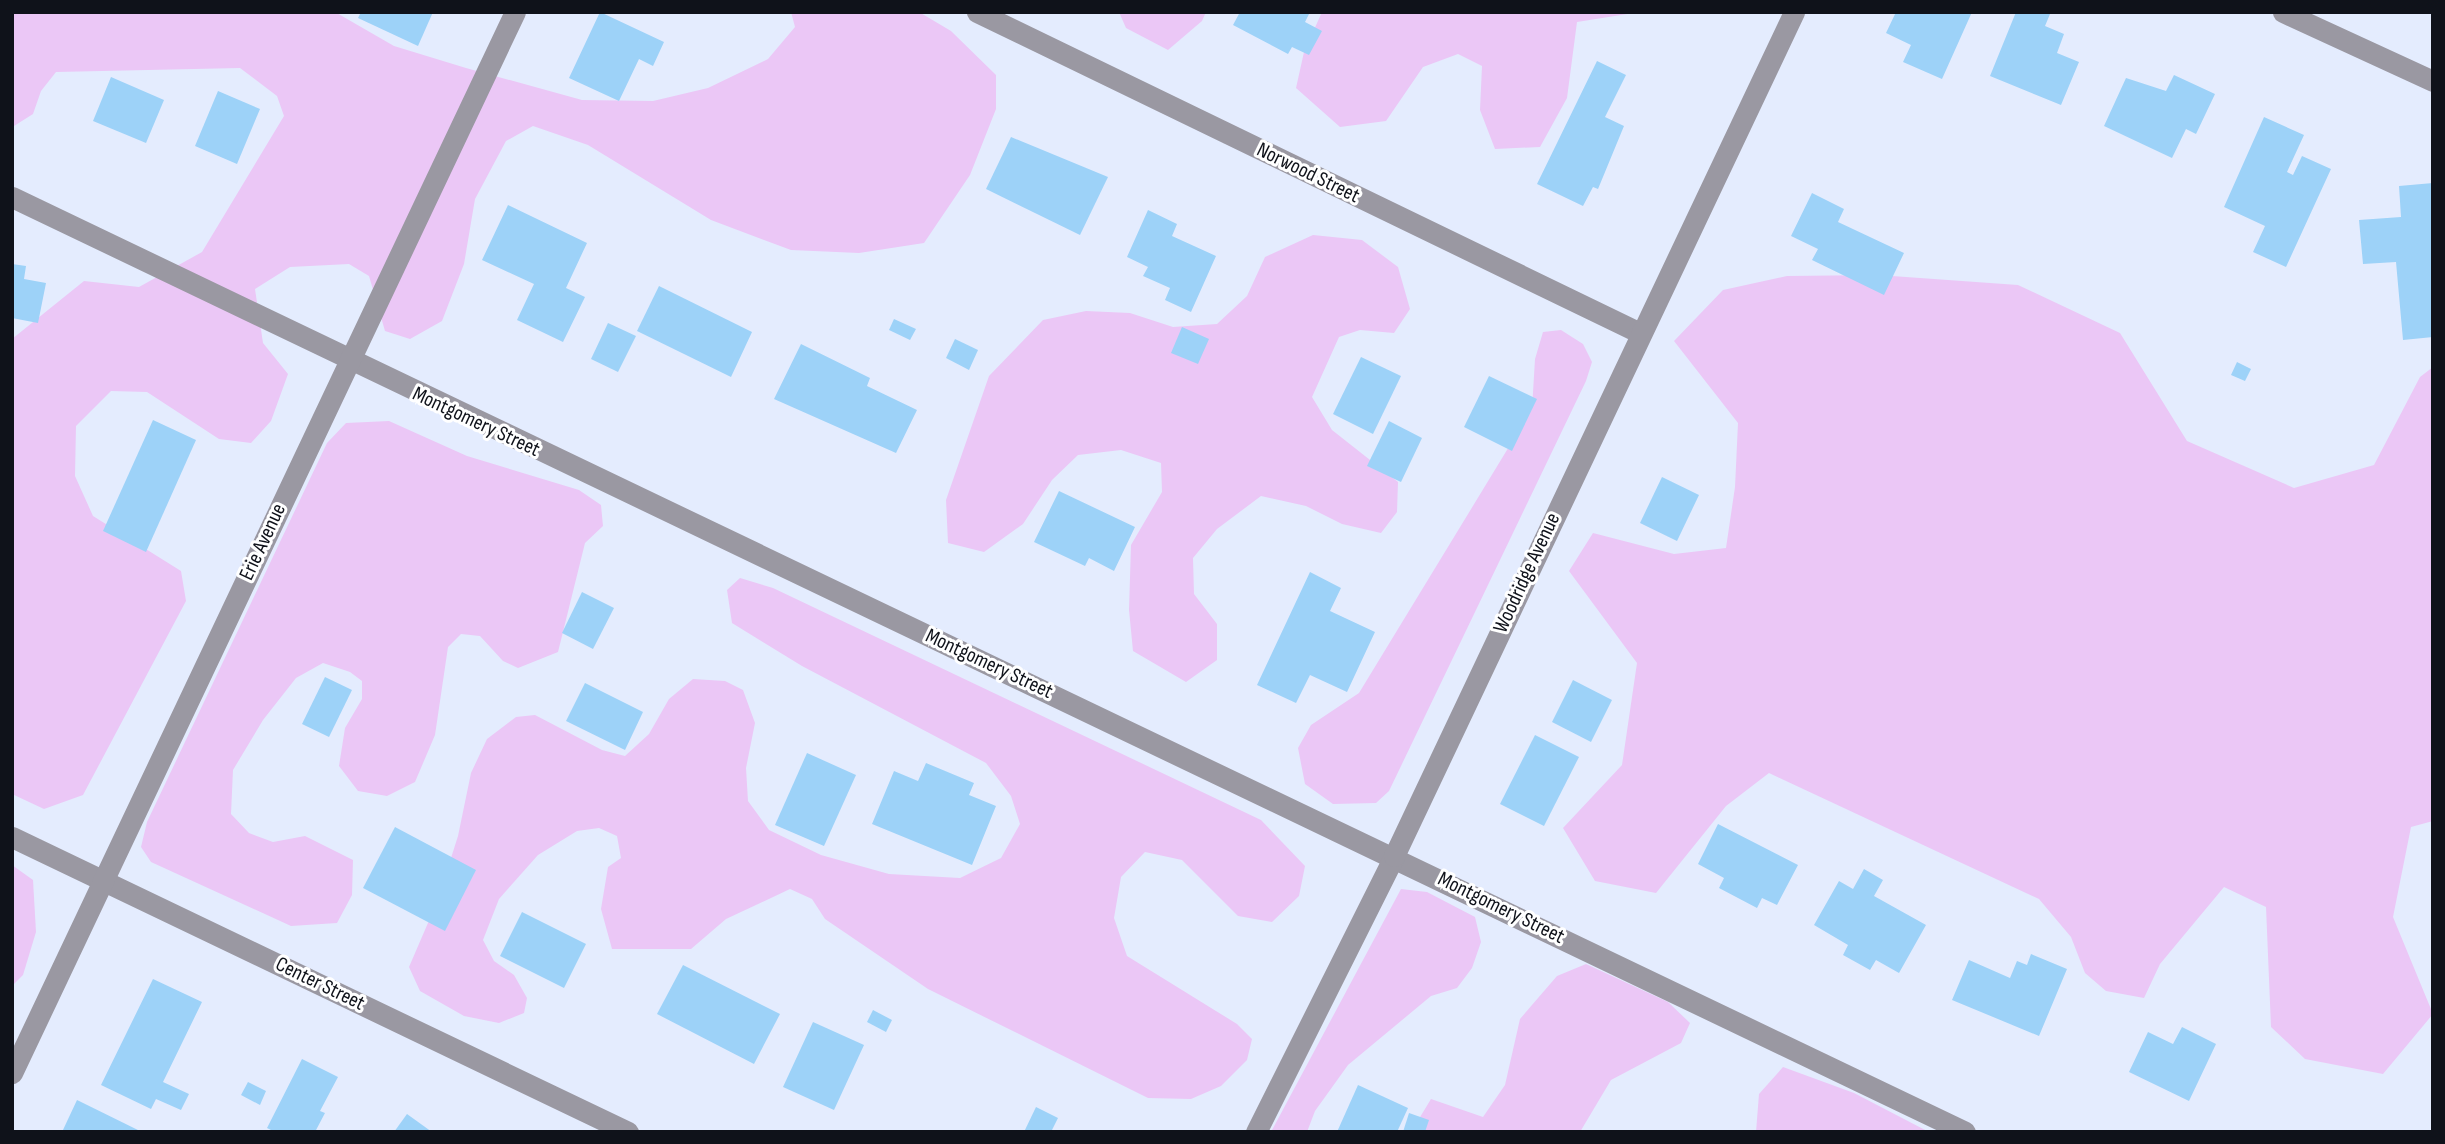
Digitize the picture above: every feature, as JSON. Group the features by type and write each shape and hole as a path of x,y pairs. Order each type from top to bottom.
{"street":[{"name":"Erie Avenue","path":"12,1073 347,361 515,12"},
{"name":"Norwood Street","path":"977,12 1640,333"},
{"name":"Woodridge Avenue","path":"1256,1132 1394,856 1794,12"},
{"path":"2283,12 2433,81"},
{"name":"Montgomery Street","path":"12,197 347,361 1394,856 1965,1132"},
{"name":"Center Street","path":"12,837 628,1132"}],"shaded area":[{"path":"12,12 335,12 394,46 466,68 582,100 653,101 708,88 768,59 795,27 791,12 919,12 951,31 996,75 996,109 970,175 924,243 859,253 791,250 711,220 588,145 533,126 506,141 475,199 464,264 442,321 410,339 385,331 369,276 349,264 290,267 255,289 263,343 288,374 271,421 251,443 219,439 147,392 111,391 76,426 75,476 93,516 181,571 186,601 83,795 44,809 12,794 12,339 84,281 139,287 202,252 284,116 277,96 240,68 56,72 41,91 33,114 14,126"},
{"path":"1119,12 1206,12 1202,21 1168,50 1126,28"},
{"path":"1322,12 1640,12 1577,22 1567,98 1540,147 1495,149 1480,110 1482,66 1458,54 1423,67 1386,121 1340,127 1296,88 1304,52"},
{"path":"1313,235 1362,240 1398,267 1410,309 1394,333 1360,330 1339,337 1312,397 1332,430 1398,482 1397,512 1381,533 1342,524 1306,506 1261,496 1217,529 1193,558 1194,594 1217,624 1217,660 1186,682 1133,651 1129,610 1131,545 1162,492 1161,463 1121,450 1078,455 1052,480 1023,524 984,552 948,543 946,500 989,376 1043,320 1086,311 1130,313 1173,327 1217,324 1247,296 1265,257"},
{"path":"1878,275 2018,285 2120,333 2187,441 2294,488 2374,465 2420,377 2433,367 2433,821 2411,827 2393,917 2433,1014 2383,1074 2305,1059 2271,1027 2266,907 2224,887 2160,964 2144,998 2106,991 2085,973 2071,937 2039,899 1769,773 1726,806 1656,893 1595,881 1563,828 1622,765 1637,663 1569,571 1593,533 1674,554 1726,548 1735,487 1738,423 1674,341 1723,290 1787,276"},
{"path":"1561,330 1583,344 1592,362 1586,381 1389,791 1376,803 1333,804 1305,784 1298,748 1311,725 1359,693 1532,409 1535,359 1543,332"},
{"path":"389,421 467,456 579,490 601,505 603,526 585,543 558,652 518,668 503,661 480,636 461,634 448,647 435,735 415,782 387,796 358,791 339,766 345,728 362,699 362,681 350,672 323,663 296,678 263,720 233,770 231,814 249,833 273,842 305,836 353,860 352,895 337,923 291,926 151,862 141,847 147,822 327,443 346,423"},
{"path":"740,578 773,588 1261,820 1305,866 1299,896 1272,922 1238,916 1182,860 1145,852 1121,877 1114,918 1127,956 1237,1024 1252,1039 1247,1060 1221,1086 1191,1099 1148,1098 928,989 825,919 812,899 790,889 726,919 691,949 612,949 601,909 608,867 621,858 617,836 599,828 577,831 538,855 499,899 483,940 494,961 514,975 527,998 524,1013 499,1023 464,1016 420,991 409,967 437,902 458,836 471,773 487,739 516,717 535,715 602,750 625,756 649,734 669,699 693,679 725,681 743,690 755,723 746,768 748,801 769,830 821,855 889,874 960,878 1001,858 1020,824 1011,796 986,763 802,666 732,623 727,590"},
{"path":"12,865 33,880 36,932 23,975 12,986"},
{"path":"1401,889 1427,892 1475,917 1481,942 1472,968 1457,988 1431,996 1348,1065 1315,1111 1307,1132 1271,1132"},
{"path":"1586,964 1668,1002 1690,1023 1681,1043 1611,1080 1580,1132 1411,1132 1431,1099 1483,1117 1505,1085 1520,1019 1557,976"},
{"path":"1783,1067 1854,1093 1929,1132 1756,1132 1759,1094"}],"building":[{"path":"361,12 433,12 418,46 358,18"},
{"path":"600,12 664,42 653,66 639,59 619,101 569,78"},
{"path":"1240,12 1310,12 1305,22 1322,31 1309,55 1292,47 1288,54 1233,25"},
{"path":"1896,12 1972,12 1942,79 1903,62 1911,45 1886,33"},
{"path":"2016,12 2050,14 2045,26 2064,34 2057,53 2079,62 2061,105 1990,76"},
{"path":"1597,61 1626,75 1605,117 1624,126 1598,189 1593,187 1583,206 1537,184"},
{"path":"2174,75 2215,94 2196,134 2186,129 2172,158 2104,126 2126,78 2166,91"},
{"path":"111,77 164,100 146,143 93,121"},
{"path":"218,91 260,109 237,164 195,146"},
{"path":"2264,117 2304,135 2287,172 2293,175 2302,156 2331,169 2286,267 2253,252 2265,226 2224,207"},
{"path":"1011,137 1108,177 1080,235 986,189"},
{"path":"2433,183 2433,337 2403,340 2396,262 2363,264 2359,220 2401,217 2399,186"},
{"path":"1812,193 1844,209 1838,222 1904,253 1884,295 1812,260 1818,249 1791,236"},
{"path":"508,205 587,243 566,288 585,297 563,342 517,320 534,284 482,260"},
{"path":"1148,210 1177,224 1172,236 1216,256 1191,312 1165,300 1170,288 1143,276 1148,267 1127,257"},
{"path":"12,264 26,266 24,279 46,283 38,323 12,318"},
{"path":"659,286 752,332 731,377 637,331"},
{"path":"894,319 916,329 910,340 889,330"},
{"path":"608,323 636,336 618,372 591,359"},
{"path":"1182,327 1209,339 1198,364 1171,353"},
{"path":"955,339 978,350 969,370 946,358"},
{"path":"801,344 870,378 867,386 917,410 896,453 774,399"},
{"path":"1361,357 1401,376 1373,434 1333,414"},
{"path":"2237,362 2251,369 2245,381 2231,375"},
{"path":"1489,376 1537,399 1512,451 1464,427"},
{"path":"153,420 196,440 146,552 103,531"},
{"path":"1389,421 1422,438 1401,482 1367,466"},
{"path":"1662,477 1699,495 1677,541 1640,523"},
{"path":"1059,491 1135,527 1114,571 1089,558 1085,566 1034,542"},
{"path":"1310,572 1341,588 1330,611 1375,632 1347,692 1310,675 1296,703 1257,685"},
{"path":"582,592 614,608 593,649 562,633"},
{"path":"325,677 352,690 329,737 302,724"},
{"path":"1573,680 1612,700 1591,742 1552,722"},
{"path":"585,683 643,712 625,750 566,721"},
{"path":"1535,735 1579,757 1544,826 1500,804"},
{"path":"807,753 856,775 824,846 775,825"},
{"path":"926,763 974,783 969,795 996,806 972,865 872,824 894,771 918,781"},
{"path":"1718,824 1798,865 1777,905 1762,898 1757,908 1719,888 1724,878 1698,864"},
{"path":"395,827 476,870 445,931 363,888"},
{"path":"1864,869 1883,880 1874,896 1926,925 1899,973 1876,960 1870,970 1843,955 1848,945 1814,925 1839,881 1853,889"},
{"path":"522,912 586,944 564,988 500,956"},
{"path":"2031,954 2067,969 2039,1036 1952,1000 1969,960 2010,978 2017,961 2027,965"},
{"path":"683,965 780,1014 754,1064 657,1014"},
{"path":"153,979 202,1002 163,1082 189,1094 181,1110 156,1099 151,1109 101,1085"},
{"path":"873,1010 892,1020 886,1032 867,1022"},
{"path":"813,1022 864,1045 834,1110 783,1087"},
{"path":"2182,1027 2216,1044 2189,1101 2129,1072 2148,1032 2173,1044"},
{"path":"302,1059 338,1077 320,1111 325,1113 315,1132 275,1132 267,1128"},
{"path":"248,1082 266,1091 260,1105 241,1095"},
{"path":"1358,1085 1408,1108 1397,1132 1337,1132"},
{"path":"77,1100 142,1132 62,1132"},
{"path":"1036,1107 1058,1118 1051,1132 1024,1132"},
{"path":"1409,1113 1429,1120 1425,1132 1403,1132"},
{"path":"407,1114 432,1132 394,1132"}]}
